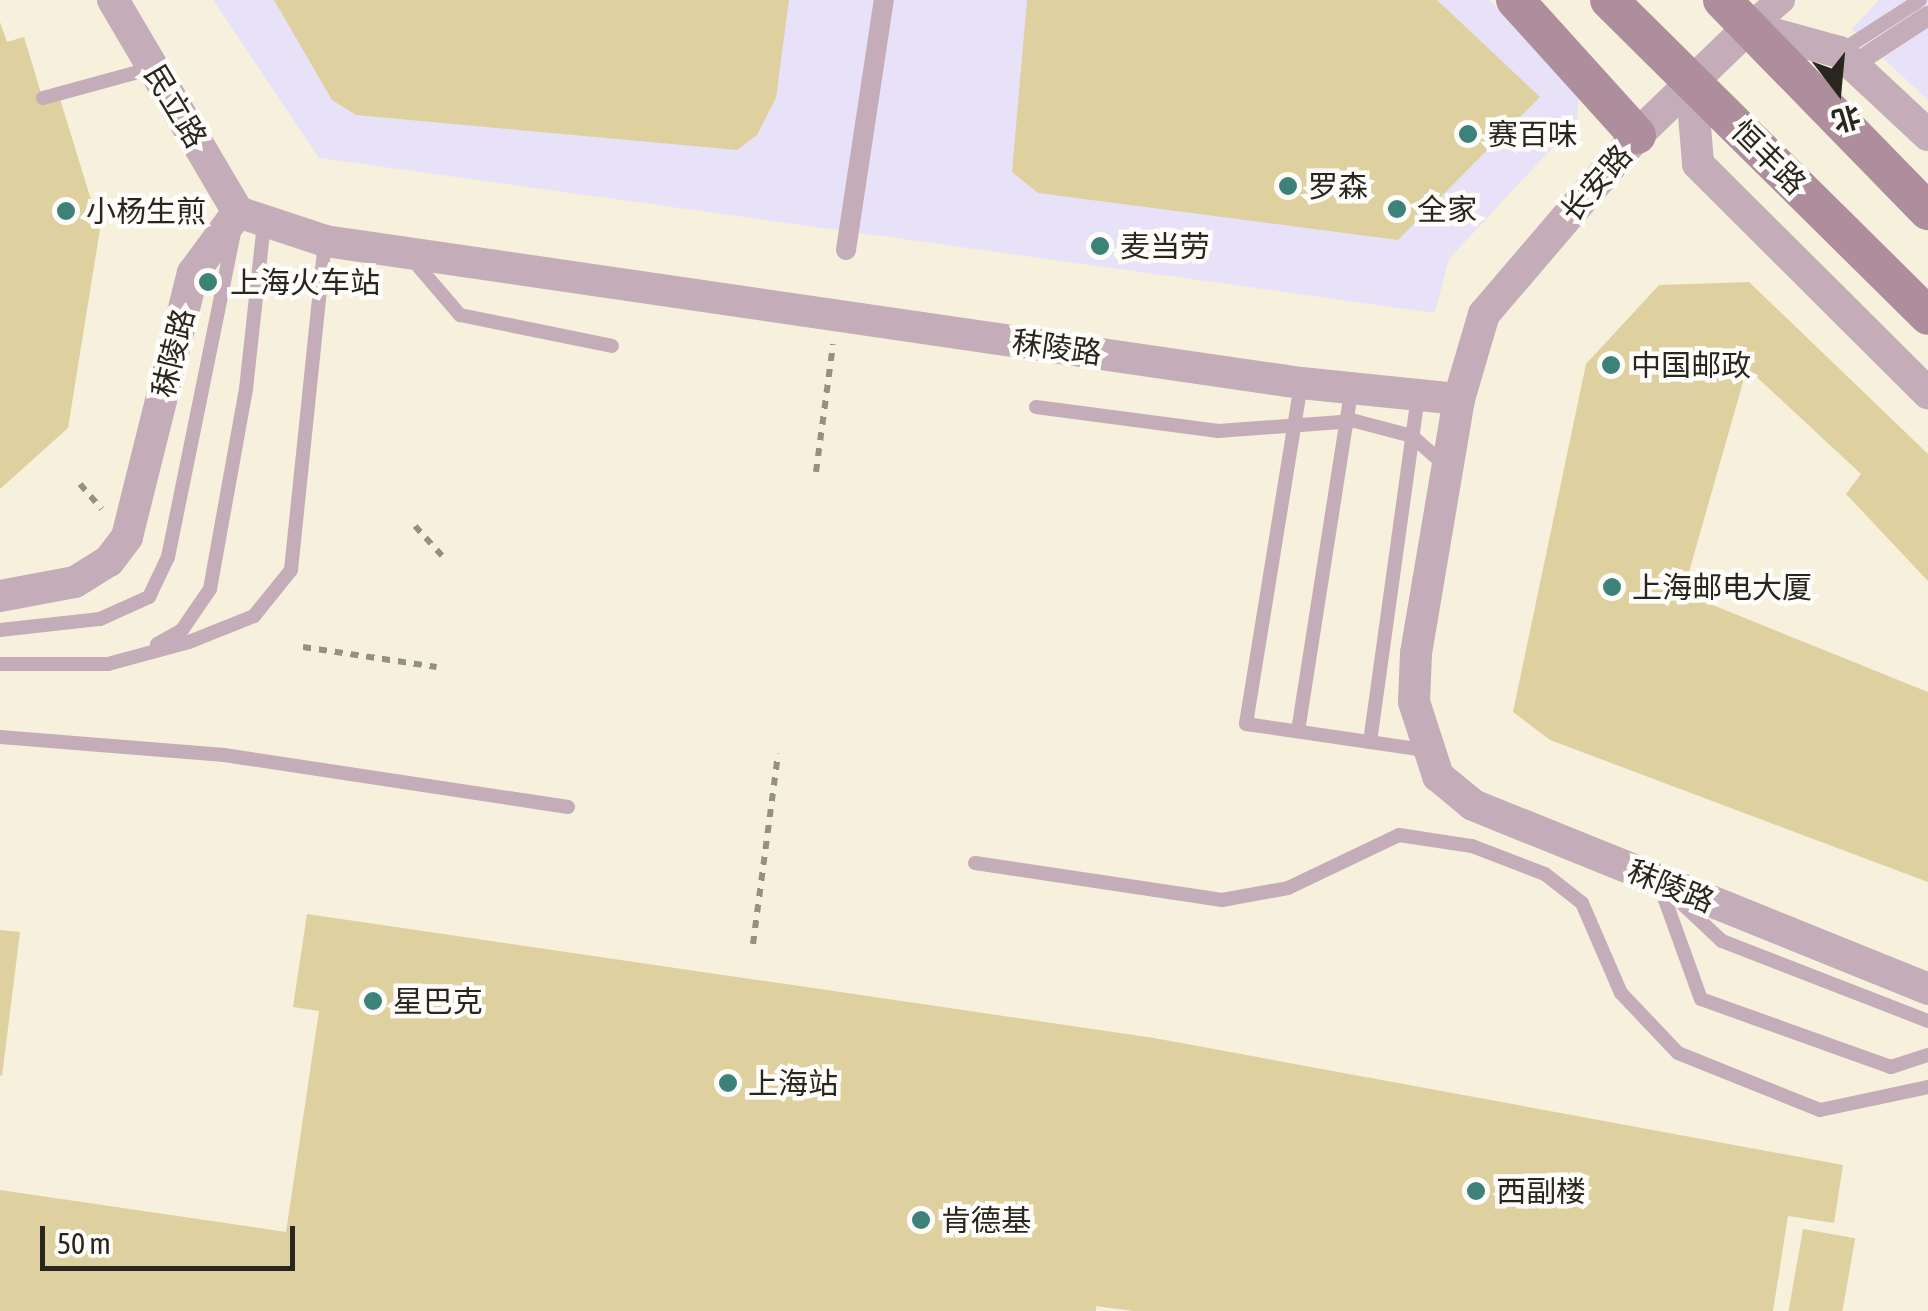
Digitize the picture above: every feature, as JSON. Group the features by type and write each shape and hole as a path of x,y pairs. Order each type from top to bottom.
{"main road":[{"path":"1515,0 1636,135"},
{"name":"恒丰路","path":"1609,0 1928,316"},
{"path":"1722,0 1928,211"}],"street":[{"name":"民立路","path":"113,0 252,216"},
{"path":"846,250 884,0"},
{"name":"长安路","path":"1459,399 1484,314 1636,135 1690,78 1781,0"},
{"path":"1846,59 1928,16"},
{"path":"1749,27 1846,59 1928,135"},
{"path":"1690,78 1698,164 1928,393"},
{"name":"秣陵路","path":"0,596 75,582 109,561 127,537 193,273 252,216 325,241 1302,383 1459,399 1416,653 1414,702 1425,750 1438,776 1474,805 1928,989"}],"lane":[{"path":"1846,59 1920,0"},
{"path":"43,98 154,68"},
{"path":"0,630 100,619 148,598 168,557 252,216"},
{"path":"139,654 182,630 210,589 246,389 252,216"},
{"path":"0,664 108,664 237,626 254,616 290,570 325,241"},
{"path":"407,253 460,315 612,346"},
{"path":"1302,383 1246,724 1425,750"},
{"path":"1298,732 1352,388"},
{"path":"1370,742 1418,395"},
{"path":"1036,407 1218,431 1347,421 1412,436 1447,468"},
{"path":"0,738 224,756 568,807"},
{"path":"974,863 1222,900 1288,888 1399,836 1472,846 1545,874 1582,903 1621,993 1678,1053 1820,1110 1928,1087"},
{"path":"1658,881 1722,941 1928,1021"},
{"path":"1658,881 1700,999 1891,1067 1928,1055"}],"path":[{"path":"816,472 830,365"},
{"path":"415,526 444,558"},
{"path":"303,647 437,667"},
{"path":"754,944 778,754"}],"shaded area":[{"path":"213,0 1489,0 1579,88 1577,121 1449,259 1435,313 319,158"},
{"path":"1879,0 1928,0 1928,100 1852,29"}],"building":[{"path":"274,0 789,0 776,98 757,135 737,150 356,115 332,100"},
{"path":"1027,0 1437,0 1540,97 1398,240 1038,193 1012,172"},
{"path":"0,22 7,42 24,37 44,103 60,99 100,229 68,428 0,489"},
{"name":"上海邮电大厦","path":"1749,282 1928,454 1928,581 1846,494 1861,474 1747,368 1683,593 1928,692 1928,882 1550,740 1513,712 1586,364 1659,285"},
{"name":"上海站","path":"307,914 1154,1038 1843,1165 1834,1223 1788,1216 1773,1311 1133,1311 1096,1306 1096,1311 0,1311 0,1190 286,1232 319,1011 293,1007"},
{"path":"0,930 20,932 2,1076 0,1075"},
{"path":"1803,1229 1855,1238 1842,1311 1789,1311"}],"place":[{"name":"赛百味","path":"1468,134"},
{"name":"罗森","path":"1288,186"},
{"name":"全家","path":"1397,209"},
{"name":"小杨生煎","path":"66,211"},
{"name":"麦当劳","path":"1100,246"},
{"name":"上海火车站","path":"208,282"},
{"name":"中国邮政","path":"1611,365"},
{"name":"上海邮电大厦","path":"1612,587"},
{"name":"星巴克","path":"373,1001"},
{"name":"上海站","path":"728,1083"},
{"name":"西副楼","path":"1476,1191"},
{"name":"肯德基","path":"921,1220"}]}
